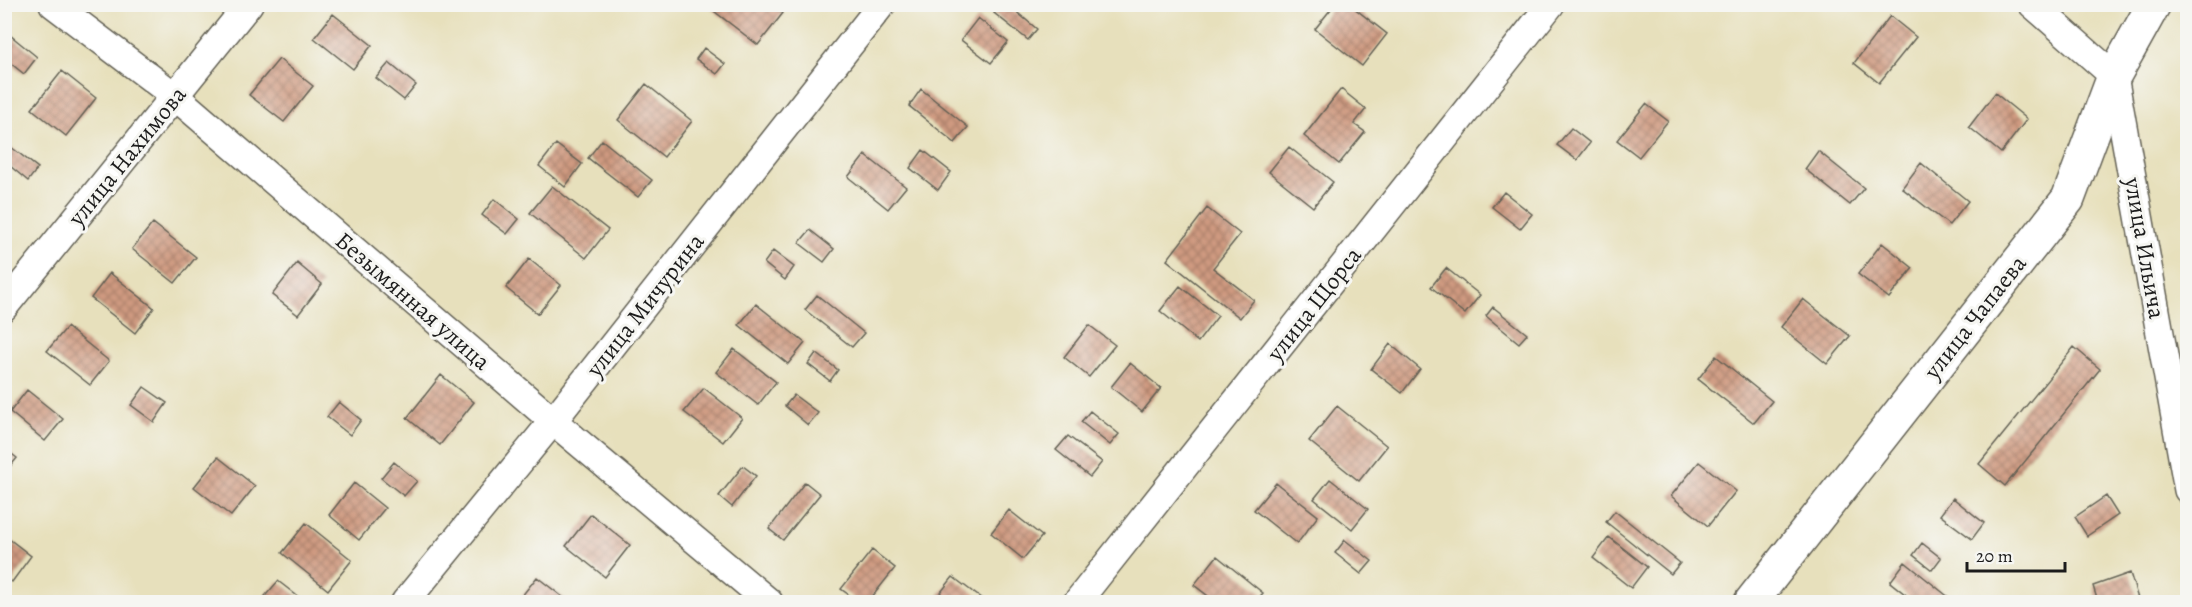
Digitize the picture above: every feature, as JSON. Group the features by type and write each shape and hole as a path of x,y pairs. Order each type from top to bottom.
{"main road":[{"name":"улица Чапаева","path":"1751,603 2068,199 2114,76 2154,4"}],"street":[{"name":"Безымянная улица","path":"53,4 176,97 769,603"},
{"name":"улица Нахимова","path":"4,307 249,4"},
{"name":"улица Мичурина","path":"405,603 553,421 882,4"},
{"name":"улица Щорса","path":"1077,603 1551,4"},
{"path":"2032,4 2114,76"},
{"name":"улица Ильича","path":"2114,76 2187,490"}],"building":[{"path":"713,4 772,4 783,13 758,45 710,8"},
{"path":"1001,4 1007,4 1037,29 1028,40 994,13"},
{"path":"1335,4 1349,4 1387,34 1362,66 1315,29"},
{"path":"333,14 372,45 353,69 314,38"},
{"path":"1890,16 1916,37 1879,83 1854,63"},
{"path":"978,18 1008,42 991,63 961,40"},
{"path":"10,35 37,57 24,74 4,58 4,43"},
{"path":"704,48 725,64 717,74 696,59"},
{"path":"279,59 313,86 284,122 249,95"},
{"path":"389,63 416,85 404,100 376,78"},
{"path":"62,71 96,98 66,136 32,109"},
{"path":"646,84 692,121 664,157 618,120"},
{"path":"921,89 968,127 955,143 909,106"},
{"path":"1341,89 1366,109 1354,124 1365,132 1339,164 1304,136"},
{"path":"1995,93 2027,119 2001,153 1969,127"},
{"path":"1646,104 1668,121 1639,157 1617,140"},
{"path":"1571,128 1590,143 1577,160 1557,145"},
{"path":"602,140 652,180 638,197 588,158"},
{"path":"556,144 582,164 565,187 539,166"},
{"path":"11,147 38,168 28,181 4,161 4,155"},
{"path":"1289,147 1333,182 1313,207 1269,172"},
{"path":"923,150 951,172 938,190 910,168"},
{"path":"1818,151 1864,188 1850,205 1805,169"},
{"path":"865,155 906,187 888,209 848,177"},
{"path":"1921,163 1968,201 1949,225 1902,188"},
{"path":"552,186 608,230 586,258 530,213"},
{"path":"1504,192 1532,214 1520,229 1492,207"},
{"path":"494,199 519,219 507,234 482,215"},
{"path":"1207,208 1240,234 1213,268 1254,300 1240,318 1167,260"},
{"path":"153,223 196,257 175,283 132,249"},
{"path":"810,230 834,249 824,262 799,243"},
{"path":"1882,243 1913,268 1889,298 1858,274"},
{"path":"773,251 794,267 785,280 764,263"},
{"path":"529,259 561,285 538,314 506,288"},
{"path":"297,263 322,284 298,315 272,295"},
{"path":"1446,268 1480,295 1465,314 1431,287"},
{"path":"110,273 154,308 135,333 91,298"},
{"path":"1180,286 1218,316 1198,342 1160,311"},
{"path":"817,295 864,333 852,347 805,310"},
{"path":"1803,299 1850,336 1827,364 1781,327"},
{"path":"756,304 805,343 788,364 739,325"},
{"path":"1493,307 1527,334 1519,343 1486,316"},
{"path":"1089,325 1115,345 1089,377 1064,357"},
{"path":"67,327 109,361 90,385 47,351"},
{"path":"1390,344 1420,369 1402,393 1371,369"},
{"path":"2074,347 2100,369 2005,486 1979,464"},
{"path":"734,349 776,382 758,405 716,372"},
{"path":"816,353 838,370 830,381 808,364"},
{"path":"1716,356 1772,401 1754,423 1698,379"},
{"path":"1130,363 1161,388 1142,412 1111,387"},
{"path":"441,375 474,402 440,445 407,418"},
{"path":"144,387 167,403 154,422 131,405"},
{"path":"704,388 742,418 723,442 684,412"},
{"path":"27,390 63,419 45,441 10,412"},
{"path":"794,395 818,413 808,425 785,406"},
{"path":"339,402 361,420 350,435 327,417"},
{"path":"1337,406 1387,446 1359,481 1309,441"},
{"path":"1090,411 1119,434 1110,445 1081,422"},
{"path":"1068,436 1102,462 1090,477 1056,450"},
{"path":"4,448 17,458 4,474"},
{"path":"218,457 255,486 231,516 194,487"},
{"path":"394,462 417,481 404,496 381,478"},
{"path":"1699,462 1736,491 1708,526 1671,496"},
{"path":"743,466 756,476 732,507 719,496"},
{"path":"1330,479 1368,509 1352,529 1314,499"},
{"path":"805,482 820,494 783,540 769,529"},
{"path":"354,483 385,508 359,540 329,515"},
{"path":"1276,483 1318,516 1297,544 1254,510"},
{"path":"2106,496 2118,515 2087,536 2075,517"},
{"path":"1953,498 1984,523 1972,539 1940,515"},
{"path":"1009,510 1042,536 1023,559 991,533"},
{"path":"1615,511 1680,563 1671,574 1606,522"},
{"path":"591,514 630,545 605,577 566,546"},
{"path":"306,523 352,560 328,590 282,553"},
{"path":"4,535 31,556 12,582 4,576"},
{"path":"1609,537 1647,567 1631,588 1593,558"},
{"path":"1345,540 1372,561 1361,574 1335,553"},
{"path":"1922,543 1941,558 1932,570 1913,555"},
{"path":"872,550 895,568 868,602 859,602 841,589"},
{"path":"1217,556 1263,593 1255,602 1216,602 1194,585"},
{"path":"1905,562 1951,599 1948,602 1915,602 1890,582"},
{"path":"2130,573 2139,602 2098,602 2093,586"},
{"path":"537,577 569,602 517,602"},
{"path":"953,577 986,602 933,602"},
{"path":"278,581 305,602 260,602"}]}
